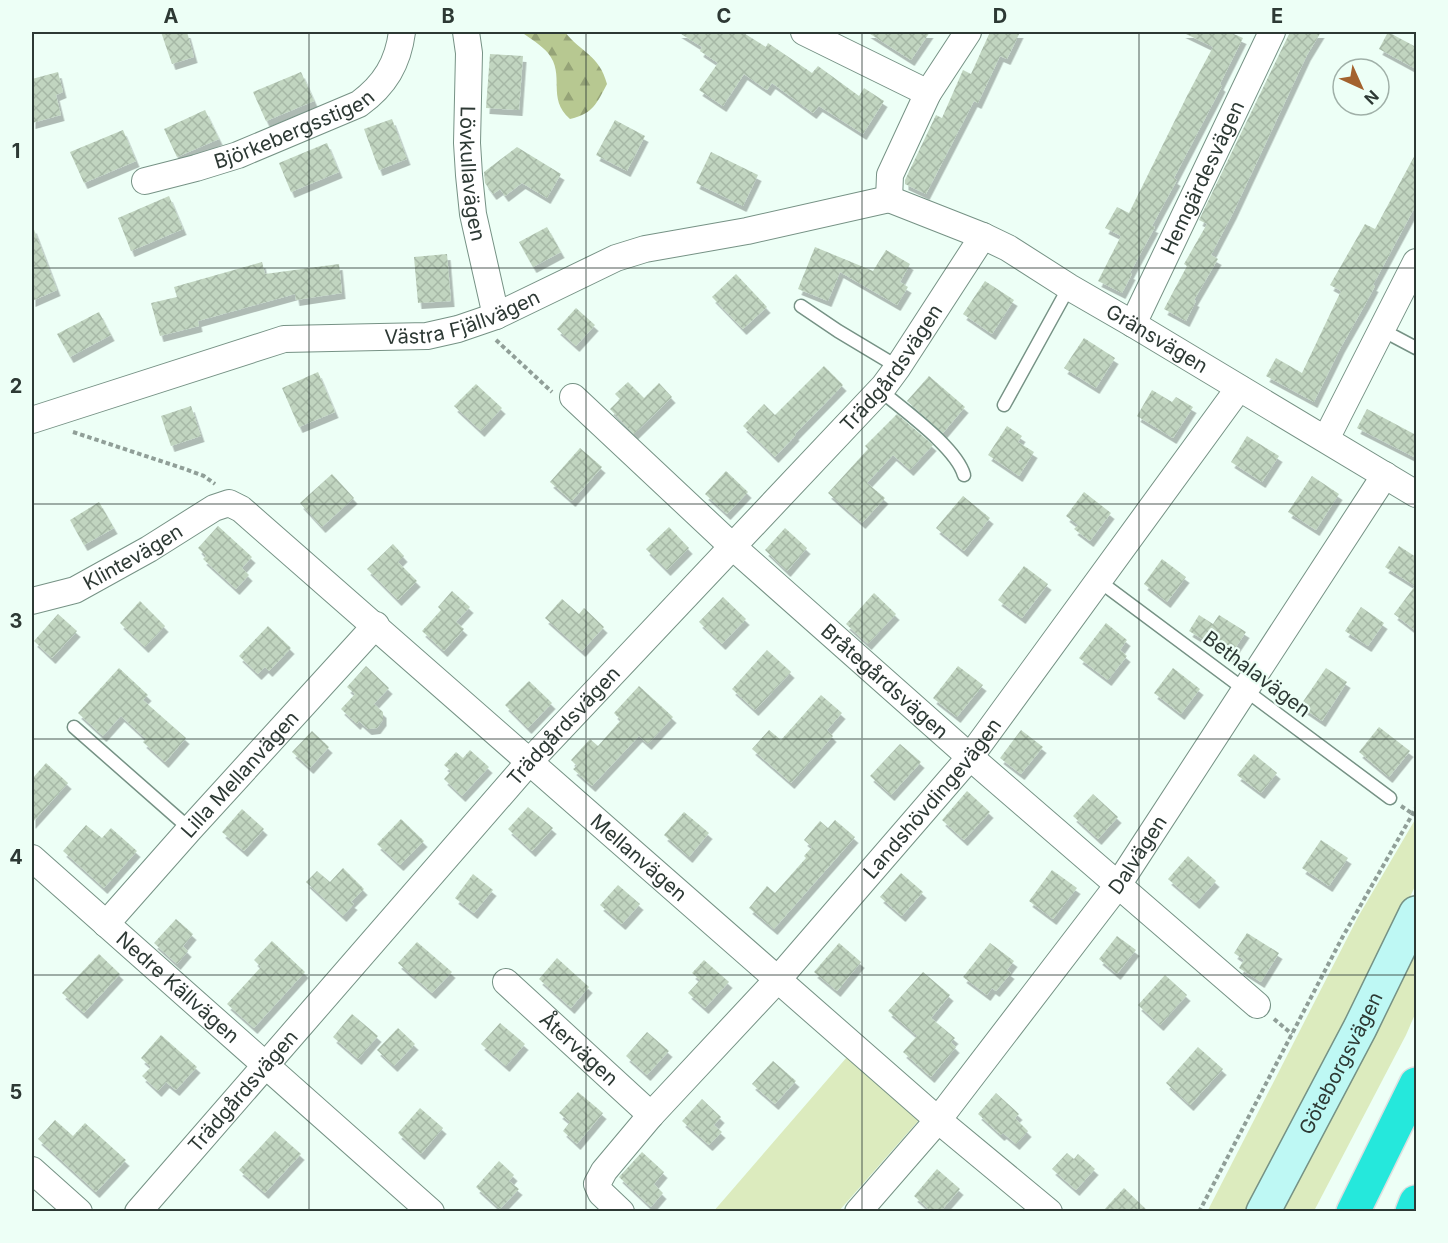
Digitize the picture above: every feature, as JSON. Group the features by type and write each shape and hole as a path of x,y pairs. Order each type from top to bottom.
{"highway":[{"path":"1353,1212 1416,1084"},
{"path":"1412,1212 1416,1202"}],"street":[{"name":"Björkebergsstigen","path":"145,181 238,155 359,104 375,92 384,81 400,46 402,32"},
{"name":"Lövkullavägen","path":"466,32 469,53 467,143 472,214 487,319"},
{"path":"804,32 928,93"},
{"path":"889,199 890,175 928,93 968,32"},
{"name":"Hemgärdesvägen","path":"1133,324 1272,32"},
{"name":"Västra Fjällvägen","path":"32,420 284,339 427,336 487,319 616,258 636,252 757,229 889,199"},
{"name":"Gränsvägen","path":"889,199 1008,248 1069,287 1416,494"},
{"name":"Trädgårdsvägen","path":"138,1212 530,761 880,390 898,368 983,236"},
{"path":"1326,439 1416,262"},
{"name":"Landshövdingevägen","path":"621,1212 601,1193 597,1184 604,1171 651,1115 779,978 970,757 1239,388"},
{"name":"Bråtegårdsvägen","path":"573,397 733,547 970,757 1257,1005"},
{"name":"Dalvägen","path":"858,1212 938,1120 1118,885 1385,475"},
{"name":"Klintevägen","path":"32,601 75,590 214,508 229,503"},
{"name":"Mellanvägen","path":"229,503 241,509 779,978 938,1120 1049,1212"},
{"name":"Lilla Mellanvägen","path":"106,924 376,626"},
{"name":"Nedre Källvägen","path":"32,858 431,1212"},
{"name":"Göteborgsvägen","path":"1263,1212 1360,1028 1416,914"},
{"name":"Återvägen","path":"506,982 651,1115"},
{"path":"32,1170 79,1212"}],"lane":[{"path":"1004,405 1069,287"},
{"path":"801,306 898,368"},
{"path":"1382,330 1416,348"},
{"path":"880,390 952,453 964,475"},
{"name":"Bethalavägen","path":"1099,581 1390,798"},
{"path":"74,727 190,829"}],"path":[{"path":"487,319 550,390 565,398 573,397"},
{"path":"72,432 135,451 204,476"},
{"path":"1199,1212 1342,938 1416,808"}],"green space":[{"path":"521,32 565,32 594,60 604,74 607,84 589,111 570,119 563,111 557,95 556,70 553,61 542,47"},
{"path":"1416,818 1416,884 1388,945 1248,1211 1207,1212 1358,917"},
{"path":"1416,929 1416,1012 1406,1035 1314,1211 1275,1212"},
{"path":"847,1057 919,1120 839,1211 713,1212"}],"building":[{"path":"161,32 187,32 194,57 172,64"},
{"path":"678,32 742,32 766,47 768,43 812,73 818,66 859,96 864,88 884,101 863,134 819,106 813,113 772,83 767,90 744,74 723,106 699,90 718,63 700,51 702,47"},
{"path":"867,32 930,32 911,60"},
{"path":"990,32 1020,32 1007,59 1000,56 978,103 974,101 926,194 905,184 905,180 936,115 942,118 963,70 971,74"},
{"path":"1182,32 1229,32 1243,38 1220,84 1222,86 1174,178 1177,180 1152,226 1155,227 1122,293 1098,281 1121,236 1105,228 1117,207 1129,213 1213,47"},
{"path":"1290,32 1321,32 1307,55 1211,255 1218,259 1194,300 1196,301 1186,321 1164,309 1187,266 1184,264 1207,224 1199,220"},
{"path":"1388,32 1416,47 1416,69 1379,49"},
{"path":"490,54 523,56 519,110 486,108"},
{"path":"58,72 63,92 56,95 61,115 32,123 32,79"},
{"path":"301,72 314,101 266,121 253,92"},
{"path":"205,110 219,139 177,157 164,129"},
{"path":"392,119 407,159 379,170 364,129"},
{"path":"615,120 645,136 627,171 596,155"},
{"path":"123,130 136,161 84,183 70,152"},
{"path":"327,143 339,172 291,192 279,163"},
{"path":"517,147 561,174 547,198 522,183 505,196 500,189 493,194 485,183 484,172"},
{"path":"711,152 758,175 743,206 696,183"},
{"path":"1416,153 1416,205 1314,402 1266,376 1276,358 1302,373 1341,291 1330,285 1365,224 1375,229"},
{"path":"169,196 183,229 131,251 118,218"},
{"path":"547,227 561,252 533,267 519,242"},
{"path":"32,228 57,290 32,301"},
{"path":"815,247 873,271 886,250 910,264 900,282 908,287 897,305 840,272 828,301 798,289"},
{"path":"447,254 451,301 418,303 414,257"},
{"path":"262,262 265,274 339,264 342,293 296,300 295,294 198,321 199,326 160,336 151,303 177,297 174,287"},
{"path":"736,274 767,307 743,329 712,297"},
{"path":"985,281 1014,300 992,334 963,314"},
{"path":"576,308 595,325 576,346 557,329"},
{"path":"99,312 111,335 70,357 57,334"},
{"path":"1084,338 1115,358 1096,388 1064,368"},
{"path":"824,366 843,385 775,457 743,426 764,404 775,415"},
{"path":"318,372 335,412 299,427 282,388"},
{"path":"929,376 965,407 943,433 907,401"},
{"path":"628,382 644,398 659,383 672,397 634,434 610,409 620,399 615,394"},
{"path":"476,384 502,408 481,431 454,406"},
{"path":"1152,390 1172,402 1176,397 1193,407 1173,438 1137,416"},
{"path":"191,406 201,436 171,446 161,416"},
{"path":"1367,409 1416,435 1416,458 1357,428"},
{"path":"897,414 933,445 910,470 893,455 867,483 885,498 862,523 828,493 868,449 865,446"},
{"path":"1007,426 1022,436 1018,442 1034,452 1019,476 988,455"},
{"path":"1247,436 1279,456 1262,482 1231,462"},
{"path":"580,448 602,467 572,501 550,482"},
{"path":"726,471 748,492 727,514 705,494"},
{"path":"332,474 354,498 322,527 300,503"},
{"path":"1312,476 1339,494 1316,530 1288,512"},
{"path":"1084,492 1111,513 1090,541 1074,529 1078,525 1066,516"},
{"path":"963,496 990,518 964,551 936,528"},
{"path":"99,502 114,528 84,545 70,520"},
{"path":"218,526 252,557 242,568 249,575 236,589 203,559 206,556 198,548"},
{"path":"669,527 689,548 667,570 646,549"},
{"path":"785,528 807,548 787,571 765,550"},
{"path":"393,544 404,556 398,562 417,581 398,600 367,569"},
{"path":"1399,546 1416,557 1416,631 1394,614 1415,586 1385,567"},
{"path":"1162,559 1186,577 1167,602 1144,584"},
{"path":"1024,566 1048,584 1022,618 998,600"},
{"path":"452,591 470,607 456,622 464,629 444,651 422,631 441,610 438,607"},
{"path":"874,593 896,614 868,644 846,624"},
{"path":"723,597 746,619 722,644 699,622"},
{"path":"562,599 579,614 584,608 604,627 582,651 545,618"},
{"path":"140,601 165,626 145,647 120,623"},
{"path":"1361,607 1384,623 1368,646 1345,631"},
{"path":"58,614 77,631 52,658 34,641"},
{"path":"1199,615 1213,624 1219,615 1246,632 1230,656 1189,631"},
{"path":"1106,623 1127,640 1120,650 1127,656 1108,680 1079,658"},
{"path":"268,626 291,648 269,671 265,667 258,674 239,656"},
{"path":"767,650 791,672 755,710 732,689"},
{"path":"366,666 389,688 374,704 383,712 383,720 377,728 368,729 359,721 357,724 341,709 355,694 347,687"},
{"path":"958,666 983,685 957,717 933,698"},
{"path":"119,668 148,695 143,700 186,738 165,762 143,742 146,739 121,716 103,736 78,713"},
{"path":"1173,668 1200,689 1181,714 1154,693"},
{"path":"1326,668 1347,682 1322,721 1300,706"},
{"path":"529,681 552,703 528,728 505,705"},
{"path":"639,686 673,717 648,744 639,736 592,786 573,769 577,766 571,760 590,739 598,746 621,720 614,713"},
{"path":"821,695 842,713 827,730 833,736 791,783 752,749 769,730 781,740"},
{"path":"1379,727 1410,751 1389,777 1359,752"},
{"path":"1021,730 1043,747 1021,774 1000,758"},
{"path":"312,731 329,747 310,768 292,752"},
{"path":"900,744 921,762 891,795 870,776"},
{"path":"470,750 489,767 462,796 444,779 451,771 444,765 456,752 463,758"},
{"path":"1254,754 1277,773 1261,793 1237,775"},
{"path":"46,763 68,783 32,823 32,779"},
{"path":"967,791 990,812 964,840 942,820"},
{"path":"1093,794 1118,817 1098,839 1073,816"},
{"path":"528,807 553,828 532,851 508,829"},
{"path":"242,809 264,829 244,851 222,832"},
{"path":"684,812 709,833 689,857 664,835"},
{"path":"401,819 424,841 400,865 377,844"},
{"path":"835,820 855,837 774,929 749,908 767,886 775,893 806,858 804,856 812,847 804,840 820,821 828,828"},
{"path":"86,825 102,838 111,828 137,851 104,888 63,851"},
{"path":"1321,840 1348,858 1329,886 1302,868"},
{"path":"1188,856 1216,881 1196,903 1168,879"},
{"path":"343,868 364,889 351,902 354,904 343,916 306,882 317,871 330,882"},
{"path":"1052,870 1077,888 1053,919 1029,901"},
{"path":"901,873 923,892 902,916 880,897"},
{"path":"473,874 493,890 474,913 455,898"},
{"path":"618,885 640,904 622,924 600,905"},
{"path":"176,919 193,934 183,946 188,951 177,964 154,943"},
{"path":"1247,933 1279,953 1261,982 1239,968 1244,960 1234,953"},
{"path":"1117,936 1136,950 1117,974 1099,959"},
{"path":"272,941 305,972 254,1028 227,1004 261,967 254,960"},
{"path":"417,942 452,972 432,993 398,963"},
{"path":"839,943 861,962 837,991 814,972"},
{"path":"990,943 1014,961 1007,970 1011,973 996,991 992,988 987,995 963,977"},
{"path":"99,954 120,974 84,1013 62,993"},
{"path":"557,958 589,987 571,1008 539,979"},
{"path":"704,960 729,982 705,1008 688,993 700,980 692,973"},
{"path":"923,972 950,995 931,1018 955,1038 951,1042 956,1047 931,1077 903,1052 917,1036 888,1011"},
{"path":"1165,975 1187,995 1160,1025 1138,1005"},
{"path":"352,1014 378,1036 358,1059 333,1037"},
{"path":"500,1023 525,1044 506,1066 481,1044"},
{"path":"398,1028 415,1044 394,1066 377,1050"},
{"path":"647,1032 669,1051 647,1075 626,1056"},
{"path":"161,1035 197,1067 176,1090 166,1082 158,1091 142,1076 151,1067 141,1058"},
{"path":"1198,1047 1223,1069 1190,1105 1166,1083"},
{"path":"773,1061 796,1081 775,1104 752,1084"},
{"path":"578,1092 603,1113 577,1144 563,1131 570,1122 559,1113"},
{"path":"996,1093 1019,1114 1015,1118 1028,1131 1016,1144 1003,1133 1001,1135 978,1114"},
{"path":"702,1099 721,1117 714,1125 722,1132 709,1145 682,1121"},
{"path":"420,1108 443,1128 421,1154 398,1133"},
{"path":"55,1120 73,1136 85,1123 126,1160 96,1192 38,1139"},
{"path":"275,1131 301,1154 265,1193 239,1170"},
{"path":"642,1152 664,1172 654,1184 663,1193 651,1207 619,1177"},
{"path":"1067,1153 1074,1159 1078,1154 1095,1169 1076,1190 1052,1169"},
{"path":"499,1161 514,1175 509,1181 519,1189 500,1209 476,1187"},
{"path":"937,1169 960,1189 940,1212 932,1212 914,1196"},
{"path":"1124,1188 1149,1212 1102,1212"}]}
